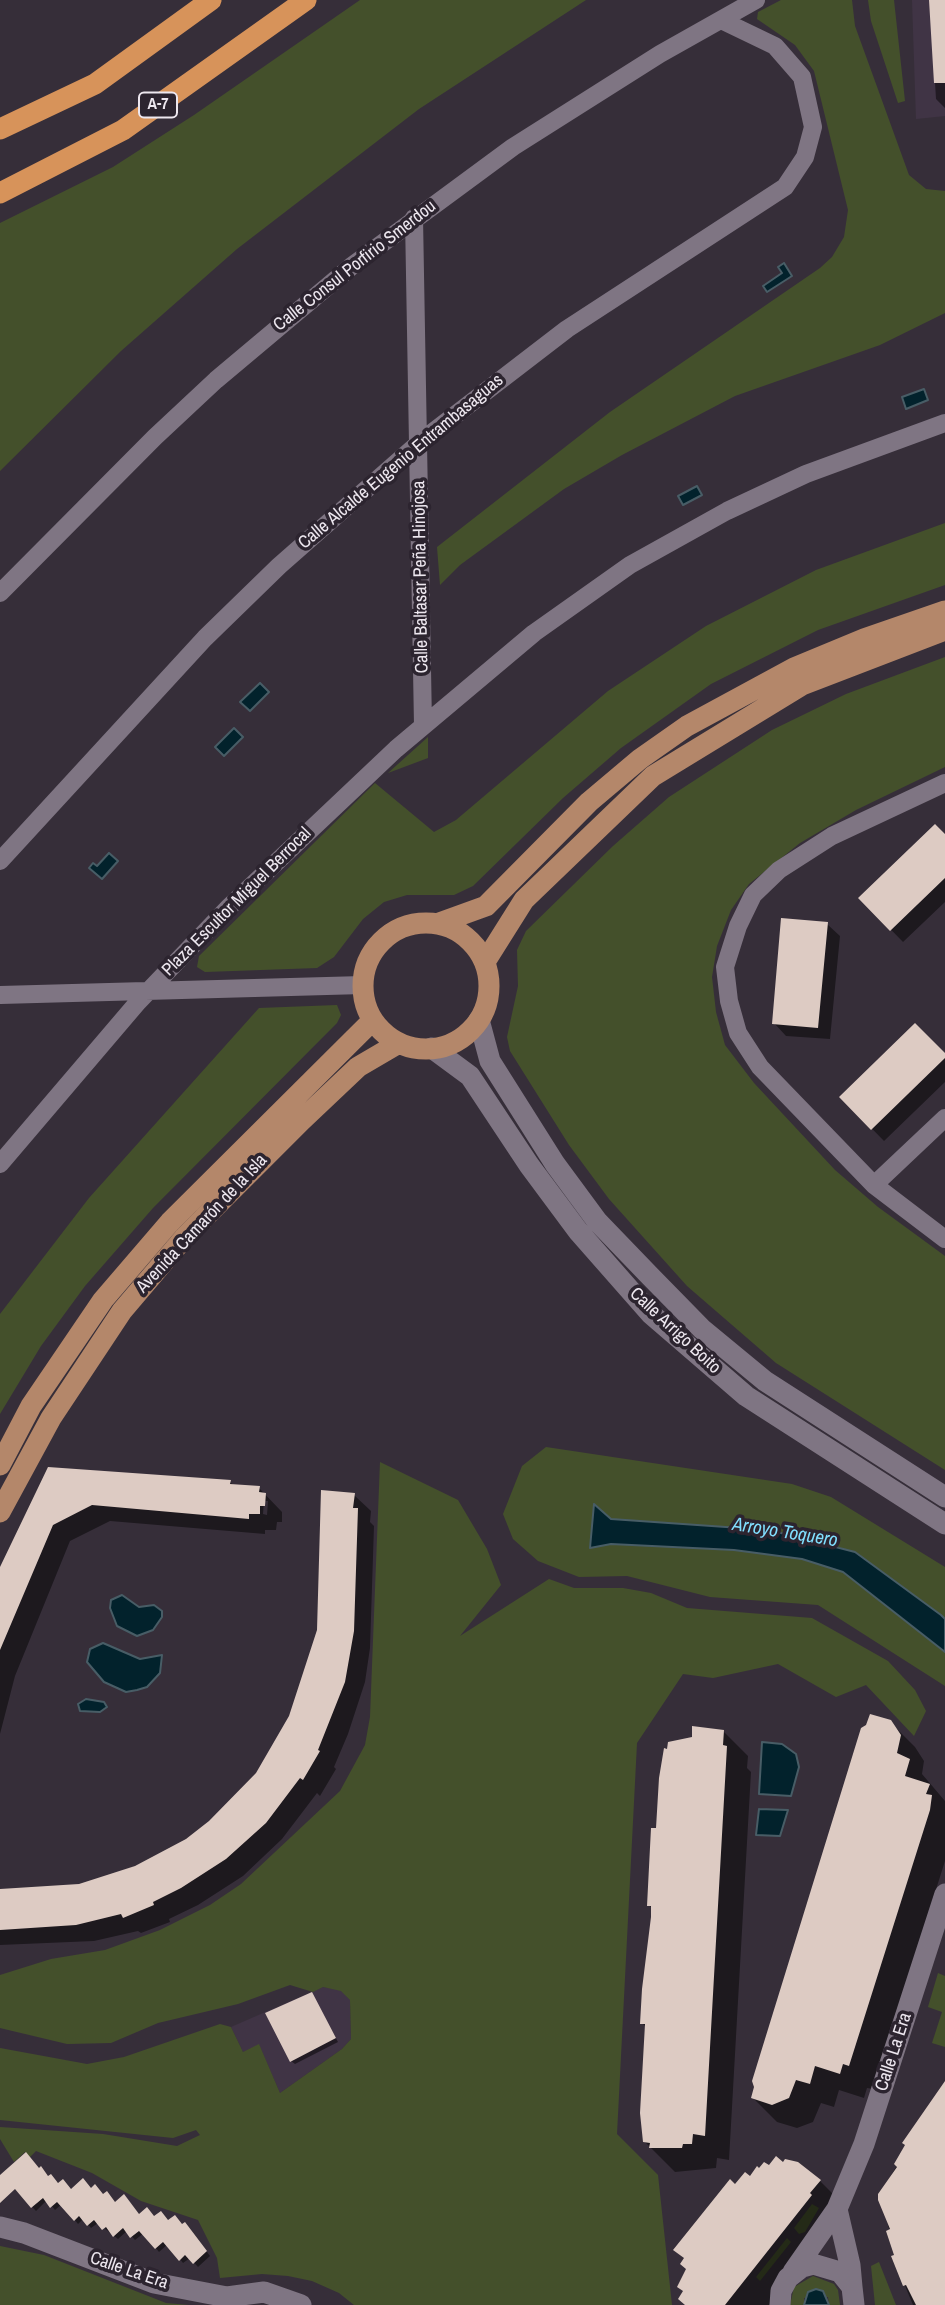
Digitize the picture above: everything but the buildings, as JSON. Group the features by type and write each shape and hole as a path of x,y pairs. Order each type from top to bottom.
{"highway":[{"path":"0,129 95,84 211,0"},
{"name":"A-7","path":"0,193 123,130 306,0"}],"main road":[{"path":"439,923 466,937 485,962 489,982 487,1002 479,1020 459,1039 432,1048 415,1048 384,1033 373,1020 365,1003 363,985 367,963 378,944 396,930 416,923 439,923 486,906 589,802 640,759 687,726 794,668 864,639 945,611"},
{"path":"485,962 524,901 653,776 802,685 945,630"},
{"name":"Avenida Camarón de la Isla","path":"0,1465 31,1406 103,1300 170,1222 373,1020"},
{"name":"Calle Arrigo Boito","path":"479,1020 490,1061 555,1164 597,1221 650,1276 702,1329 765,1381 945,1497"},
{"name":"Avenida Camarón de la Isla","path":"0,1512 51,1418 122,1311 184,1238 302,1120 358,1067 399,1042"},
{"name":"Calle Arrigo Boito","path":"432,1048 470,1076 528,1165 578,1231 651,1314 746,1396 945,1524"},
{"name":"Calle La Era","path":"776,2300 837,2209 864,2144 945,1894"},
{"path":"837,2209 850,2265 853,2296"},
{"name":"Calle La Era","path":"0,2227 24,2233 154,2283 227,2297 264,2292 301,2305"},
{"path":"793,2272 813,2264 831,2267 840,2272 853,2296"}],"street":[{"name":"Calle Consul Porfirio Smerdou","path":"0,593 104,485 216,380 414,218 593,95 756,0"},
{"name":"Calle Alcalde Eugenio Entrambasaguas","path":"0,861 205,638 279,566 420,442 567,329 690,247 757,208 785,187 805,158 813,127 802,77 775,46 721,20"},
{"name":"Calle Baltasar Peña Hinojosa","path":"414,218 423,725"},
{"path":"423,725 573,603 686,532 806,474 945,423"},
{"name":"Plaza Escultor Miguel Berrocal","path":"148,992 300,838 423,725"},
{"path":"945,783 832,836 779,870 753,895 738,926 725,967 729,1001 738,1033 760,1068 874,1185 945,1239"},
{"name":"Plaza Escultor Miguel Berrocal","path":"148,992 363,985"},
{"path":"0,995 148,992"},
{"path":"0,1164 148,992"},
{"path":"874,1185 945,1118"}],"shaded area":[{"path":"912,0 945,0 945,116 916,119"},
{"path":"323,1987 341,1990 350,2000 351,2039 342,2049 280,2093 259,2045 243,2052 231,2027"}],"green space":[{"path":"360,0 586,0 419,109 237,249 121,351 0,471 0,223 113,167 194,115"},
{"path":"781,0 852,0 855,26 909,175 926,189 945,191 945,313 880,345 735,396 622,455 564,489 460,565 440,585 437,547 610,412 820,268 832,257 844,237 848,210 814,71 795,45 757,19 758,12"},
{"path":"868,0 894,0 905,101 898,103 871,21"},
{"path":"945,523 945,585 818,630 711,684 621,748 563,798 473,886 454,895 407,895 384,902 363,919 334,957 317,968 205,972 197,967 199,956 375,783 434,832 456,820 608,691 706,626 816,570"},
{"path":"945,657 945,767 856,810 800,843 749,884 731,910 717,946 712,977 716,1012 725,1045 754,1083 835,1170 878,1207 945,1256 945,1470 776,1363 687,1286 609,1199 569,1145 510,1051 507,1037 518,986 517,950 526,931 613,846 669,797 772,730 846,694"},
{"path":"428,737 428,758 388,773"},
{"path":"337,1005 341,1015 337,1023 153,1208 85,1286 41,1346 0,1414 0,1314 89,1198 259,1008"},
{"path":"546,1447 792,1484 831,1497 945,1567 945,1619 769,1530 611,1519 590,1547 611,1544 734,1550 802,1559 843,1572 945,1652 945,1686 818,1605 710,1597 627,1576 579,1577 538,1561 513,1539 503,1514 522,1466"},
{"path":"380,1462 458,1500 487,1549 501,1585 460,1636 549,1579 574,1588 623,1588 651,1593 687,1608 812,1618 888,1661 915,1690 926,1711 914,1736 866,1685 836,1697 778,1664 713,1678 683,1674 637,1743 617,2134 658,2175 672,2305 354,2305 339,2293 312,2281 288,2276 262,2274 220,2278 217,2258 198,2220 141,2201 92,2173 36,2151 30,2157 25,2152 14,2162 0,2139 0,2127 103,2134 177,2146 200,2135 196,2130 173,2138 0,2120 0,2048 87,2064 124,2057 220,2024 231,2027 243,2052 259,2044 280,2093 342,2049 351,2039 350,2000 341,1991 323,1987 313,1992 290,1985 238,2004 158,2023 111,2043 67,2044 0,2028 0,1975 51,1959 105,1950 160,1930 210,1905 241,1884 340,1791 365,1745 370,1717"},
{"path":"938,1973 945,1976 945,2047 932,2043 942,2012 928,2007"},
{"path":"812,2204 819,2208 805,2232 799,2234 794,2228"},
{"path":"787,2238 791,2242 760,2281 756,2277"},
{"path":"0,2246 44,2255 166,2303 189,2305 0,2305"},
{"path":"879,2262 896,2305 875,2305 871,2266"},
{"path":"813,2276 834,2284 838,2290 840,2305 829,2305 828,2297 804,2298 804,2305 790,2305 794,2287"}],"water":[{"path":"784,263 792,276 767,292 763,286 782,273 778,267"},
{"path":"924,389 928,400 906,409 902,397"},
{"path":"697,486 702,495 683,505 678,496"},
{"path":"260,683 269,692 250,711 240,702"},
{"path":"234,728 243,737 224,756 215,747"},
{"path":"109,853 118,861 102,879 89,868 93,863 97,866"},
{"path":"594,1504 611,1519 769,1530 855,1552 945,1619 945,1652 843,1572 802,1559 734,1550 611,1544 590,1548"},
{"path":"122,1595 139,1607 154,1605 162,1611 162,1617 153,1630 137,1636 117,1626 110,1608 111,1600"},
{"path":"103,1643 140,1659 162,1655 160,1673 147,1687 126,1692 104,1682 87,1662 90,1649"},
{"path":"86,1699 104,1702 107,1707 100,1712 80,1711 78,1704"},
{"path":"762,1742 782,1744 796,1754 799,1767 791,1796 759,1794"},
{"path":"759,1809 788,1810 780,1836 756,1835"},
{"path":"816,2289 823,2291 829,2305 804,2305 808,2292"}],"water label":[{"name":"Arroyo Toquero","path":"785,1533"}]}
